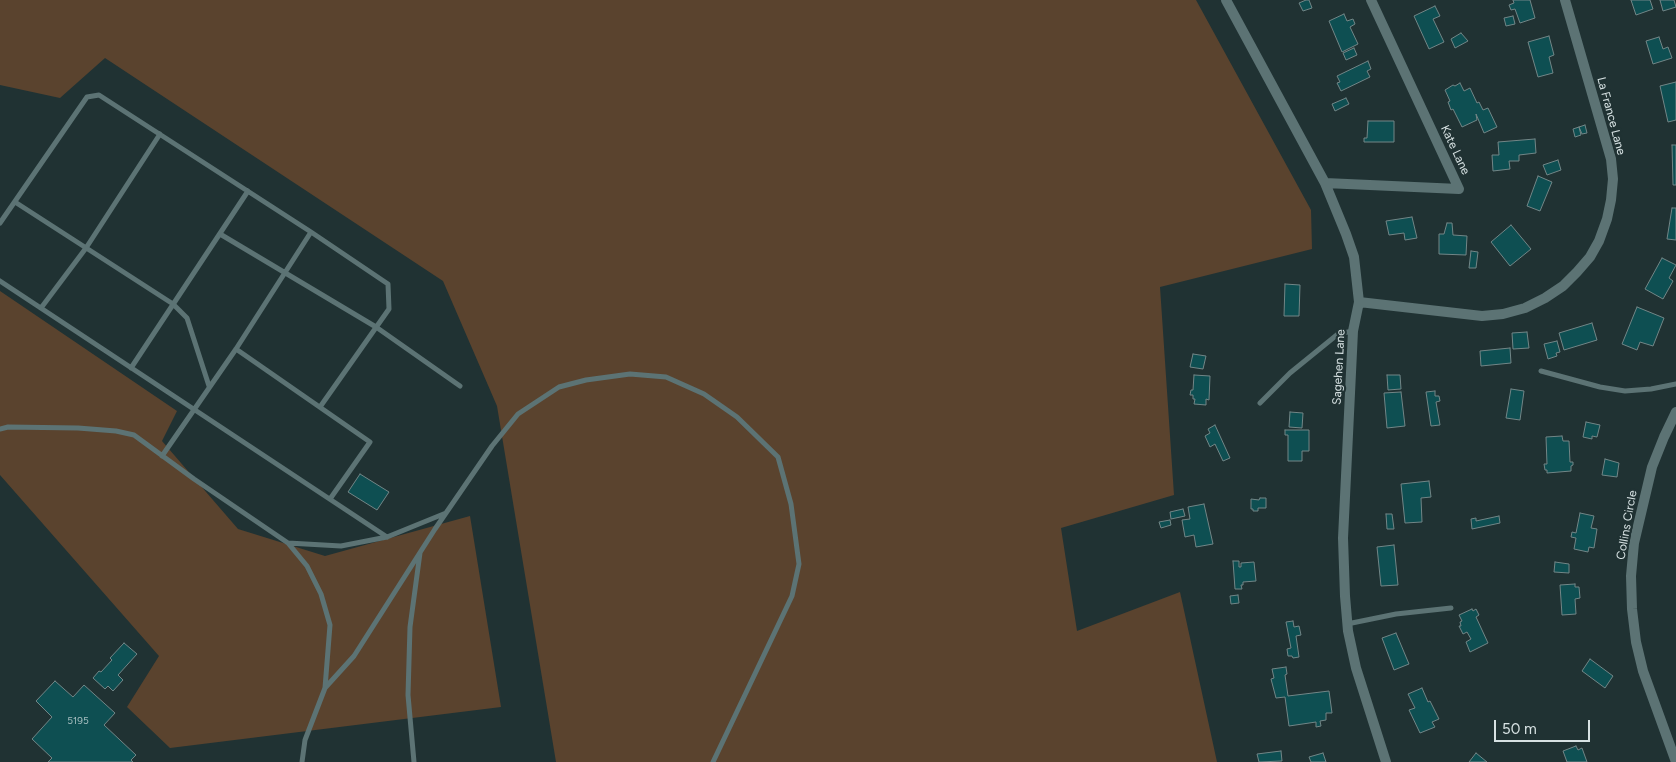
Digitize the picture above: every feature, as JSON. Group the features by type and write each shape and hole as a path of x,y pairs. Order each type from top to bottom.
{"street":[{"name":"Sagehen Lane","path":"1226,0 1325,183 1354,257 1359,302 1353,331 1343,538 1345,596 1356,668 1386,762"},
{"name":"Kate Lane","path":"1325,183 1459,189 1371,0"},
{"name":"La France Lane","path":"1359,302 1482,316 1504,314 1525,308 1545,298 1563,286 1590,257 1599,241 1612,200 1613,179 1611,159 1565,0"},
{"name":"Collins Circle","path":"1676,412 1652,467 1634,543 1631,576 1636,642 1643,671 1676,762"}],"lane":[{"path":"0,223 87,97 99,95 388,284 389,308 320,407"},
{"path":"42,308 86,248 160,134"},
{"path":"131,368 248,191"},
{"path":"15,202 173,304 186,318 210,386"},
{"path":"162,456 193,408 236,349 311,232"},
{"path":"220,234 376,327 460,386"},
{"path":"0,281 387,537"},
{"path":"1260,403 1290,373 1338,334 1353,331"},
{"path":"236,349 370,442 330,499"},
{"path":"1541,371 1600,388 1626,391 1676,384"},
{"path":"325,688 354,656 446,512 492,446 518,414 559,387 586,380 630,374 666,377 704,394 752,430 778,457 791,504 799,564 792,596 713,762"},
{"path":"0,429 8,427 78,428 134,434 162,456 288,543 306,566 321,594 330,624 325,688 305,740 302,762"},
{"path":"288,543 341,546 387,537 446,512"},
{"path":"414,762 408,695 410,627 421,550"},
{"path":"1348,624 1396,614 1451,608"}],"shaded area":[{"path":"0,0 1196,0 1311,210 1312,249 1160,287 1174,495 1061,528 1077,631 1180,592 1217,762 556,762 497,406 443,281 105,58 60,98 0,85"},
{"path":"0,291 177,411 162,441 238,529 325,556 470,516 501,707 170,748 127,707 159,656 0,475"}],"building":[{"path":"1309,0 1312,8 1303,11 1299,3"},
{"path":"1513,0 1530,0 1535,18 1520,23 1515,9 1511,10 1509,5 1514,3"},
{"path":"1631,0 1650,0 1653,9 1636,15"},
{"path":"1660,0 1674,0 1676,7 1663,11"},
{"path":"1435,6 1440,16 1433,19 1444,42 1429,49 1414,16"},
{"path":"1344,14 1347,21 1353,19 1355,24 1350,27 1358,44 1342,52 1329,21"},
{"path":"1513,16 1515,24 1506,26 1504,18"},
{"path":"1461,33 1468,41 1455,48 1451,39"},
{"path":"1549,36 1554,55 1549,57 1553,73 1538,77 1528,42"},
{"path":"1659,37 1663,49 1668,47 1672,58 1653,64 1646,41"},
{"path":"1354,48 1357,55 1346,60 1343,53"},
{"path":"1368,61 1371,69 1367,71 1370,77 1341,91 1337,83 1340,82 1337,76"},
{"path":"1676,82 1676,120 1668,122 1660,86"},
{"path":"1460,83 1464,91 1470,88 1477,103 1479,102 1483,110 1488,108 1497,127 1484,133 1476,114 1477,120 1462,127 1453,109 1451,110 1448,102 1450,101 1445,90"},
{"path":"1346,98 1349,104 1335,111 1332,104"},
{"path":"1368,121 1394,121 1394,142 1364,142 1364,138 1367,138"},
{"path":"1585,125 1587,133 1582,134 1579,127"},
{"path":"1579,127 1581,135 1575,137 1573,129"},
{"path":"1535,139 1536,153 1519,155 1519,161 1509,161 1510,169 1493,171 1492,155 1499,155 1498,142"},
{"path":"1672,145 1676,145 1676,185 1673,185"},
{"path":"1558,160 1561,170 1547,175 1543,165"},
{"path":"1538,176 1552,182 1540,211 1527,206"},
{"path":"1672,208 1676,208 1676,240 1667,239"},
{"path":"1412,217 1417,238 1405,240 1404,233 1389,235 1386,221"},
{"path":"1447,223 1452,223 1453,235 1467,236 1466,255 1439,254 1439,234 1444,234"},
{"path":"1511,225 1531,249 1510,266 1491,242"},
{"path":"1471,251 1478,252 1476,268 1469,268"},
{"path":"1662,258 1676,265 1669,278 1673,281 1663,299 1645,289"},
{"path":"1285,284 1300,285 1299,316 1284,316"},
{"path":"1637,307 1664,318 1653,346 1640,342 1637,350 1622,344"},
{"path":"1592,323 1597,340 1564,350 1559,333"},
{"path":"1527,332 1529,348 1513,349 1512,333"},
{"path":"1557,341 1560,352 1556,353 1557,356 1548,359 1544,344"},
{"path":"1510,348 1511,363 1481,366 1480,351"},
{"path":"1193,354 1206,356 1203,369 1190,367"},
{"path":"1194,375 1210,376 1209,400 1206,399 1206,405 1194,404 1195,399 1193,399 1193,395 1190,395 1191,390 1193,390"},
{"path":"1387,375 1400,375 1401,389 1388,390"},
{"path":"1511,389 1524,391 1520,420 1506,418"},
{"path":"1435,391 1435,396 1439,396 1440,401 1436,402 1440,425 1431,426 1426,392"},
{"path":"1401,392 1405,426 1387,428 1384,393"},
{"path":"1290,412 1303,413 1302,428 1289,427"},
{"path":"1586,422 1600,425 1597,437 1592,436 1592,439 1583,437"},
{"path":"1215,425 1230,458 1223,461 1215,444 1210,447 1205,436 1210,433 1208,429"},
{"path":"1285,430 1309,430 1309,451 1302,451 1302,461 1288,461 1288,435 1285,435"},
{"path":"1562,436 1563,441 1569,441 1570,462 1573,462 1571,471 1547,473 1544,464 1547,464 1546,437"},
{"path":"1605,459 1619,463 1617,477 1602,475"},
{"path":"360,474 389,492 377,510 348,492"},
{"path":"1429,481 1431,497 1421,498 1422,522 1405,523 1401,484"},
{"path":"1260,498 1266,498 1266,508 1258,508 1258,511 1253,511 1251,509 1251,499 1259,500"},
{"path":"1204,504 1213,544 1196,547 1194,535 1185,537 1182,520 1190,519 1188,507"},
{"path":"1183,509 1185,516 1171,519 1170,512"},
{"path":"1580,513 1594,516 1591,528 1597,529 1594,548 1589,547 1588,552 1574,549 1576,538 1571,537 1572,532 1576,533"},
{"path":"1386,514 1392,514 1394,529 1387,529"},
{"path":"1499,516 1500,523 1472,529 1471,519 1476,518 1476,521"},
{"path":"1170,520 1171,525 1161,528 1159,522"},
{"path":"1394,545 1398,585 1381,586 1377,547"},
{"path":"1233,561 1239,561 1239,567 1241,567 1241,563 1254,562 1256,581 1243,582 1243,585 1241,585 1242,589 1235,589"},
{"path":"1555,562 1569,564 1569,573 1554,572"},
{"path":"1575,584 1575,587 1579,587 1580,598 1575,599 1576,614 1562,615 1560,585"},
{"path":"1238,595 1239,603 1231,604 1230,596"},
{"path":"1472,609 1473,611 1476,609 1479,615 1476,617 1488,643 1470,652 1466,642 1471,639 1467,632 1463,634 1459,626 1461,626 1460,622 1462,621 1459,615"},
{"path":"1293,621 1294,627 1299,626 1301,635 1296,636 1299,657 1293,658 1288,656 1287,649 1291,648 1286,622"},
{"path":"1396,633 1409,664 1394,670 1382,638"},
{"path":"124,643 137,654 118,675 123,680 113,691 108,686 105,689 93,678 112,660 110,658"},
{"path":"1590,659 1613,676 1605,688 1582,671"},
{"path":"1286,667 1287,674 1285,675 1288,696 1329,691 1332,713 1326,713 1326,720 1320,721 1321,726 1316,727 1316,722 1289,726 1285,697 1276,698 1271,679 1274,678 1272,669"},
{"path":"55,681 73,697 84,685 115,713 104,725 136,755 131,760 133,762 48,762 52,758 32,739 52,717 36,701"},
{"path":"1422,688 1439,719 1432,722 1435,727 1420,733 1409,710 1415,708 1408,694"},
{"path":"1576,746 1578,750 1582,748 1587,762 1567,762 1563,751"},
{"path":"1281,751 1282,761 1259,762 1257,754"},
{"path":"1323,753 1326,762 1311,762 1309,757"},
{"path":"1476,753 1487,762 1469,762"}]}
